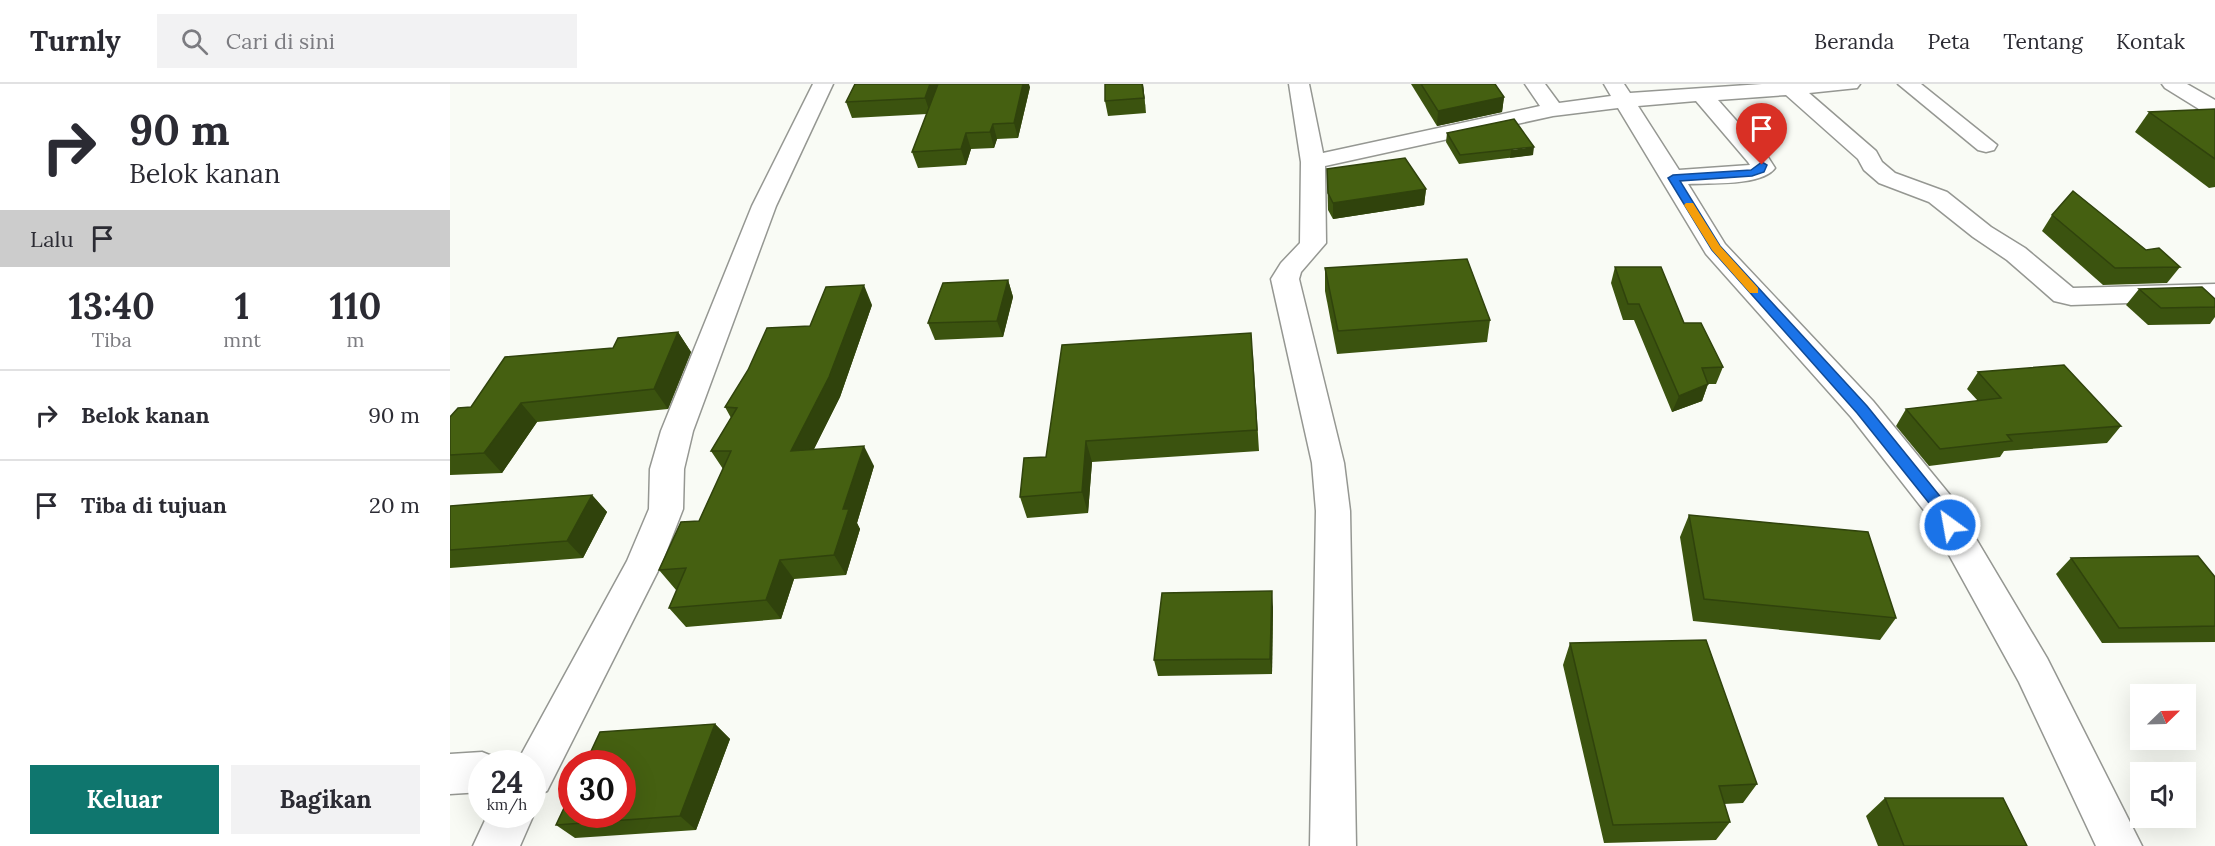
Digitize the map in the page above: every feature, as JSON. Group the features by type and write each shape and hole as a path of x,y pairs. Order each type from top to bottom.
{"street":[{"path":"545,750 644,563 666,509 667,469 677,431 764,207 823,84"},
{"path":"1299,84 1313,162 1311,205 1313,243 1288,271 1285,279 1328,463 1333,511 1333,846"},
{"path":"1535,84 1553,110"},
{"path":"1313,162 1553,110 1620,92 1702,95 1850,84"},
{"path":"1908,84 1986,145"},
{"path":"2172,84 2215,109"},
{"path":"1793,90 1868,156 1872,165 1886,177 1938,197 1982,232 2016,254 2064,295 2071,297 2215,292"},
{"path":"1620,92 1715,248 1862,409 1938,504 2033,670 2119,846"},
{"path":"1673,178 1752,173 1762,168 1758,159 1702,95"},
{"path":"450,774 468,773"},
{"path":"496,846 506,828"}],"building":[{"path":"855,84 930,84 925,98 846,102"},
{"path":"938,84 1023,84 1014,123 993,124 990,132 966,133 961,149 912,152"},
{"path":"1105,84 1142,84 1144,98 1105,101"},
{"path":"1421,84 1495,84 1504,97 1438,111"},
{"path":"2215,109 2215,159 2149,112"},
{"path":"1514,119 1534,147 1460,155 1447,133"},
{"path":"1405,158 1426,189 1333,203 1328,193 1327,169"},
{"path":"2073,191 2146,250 2159,248 2180,267 2115,268 2052,215"},
{"path":"1467,259 1490,320 1338,331 1325,268"},
{"path":"1615,267 1661,267 1684,323 1701,323 1723,367 1702,368 1708,384 1679,396 1639,304 1628,304"},
{"path":"1008,280 997,321 928,323 943,283"},
{"path":"864,285 829,377 791,451 864,446 843,509 849,509 834,555 780,560 766,600 669,608 686,568 659,570 681,522 699,521 731,451 711,451 737,408 725,407 748,370 767,328 810,326 826,287"},
{"path":"2202,287 2215,299 2215,307 2161,308 2139,289"},
{"path":"678,332 654,389 521,403 484,453 450,455 450,417 458,408 471,407 505,357 613,348 618,338"},
{"path":"1251,333 1257,430 1086,441 1082,492 1020,497 1024,458 1046,457 1062,345"},
{"path":"2064,365 2121,426 2007,435 2012,441 1940,449 1906,409 2001,398 1978,372"},
{"path":"592,495 567,541 450,550 450,506"},
{"path":"1689,515 1868,532 1896,618 1704,599"},
{"path":"2198,556 2215,577 2215,626 2119,628 2071,558"},
{"path":"1272,591 1270,659 1154,660 1162,593"},
{"path":"1706,640 1757,784 1719,786 1730,822 1613,825 1570,643"},
{"path":"715,724 680,816 636,819 636,750 592,750 600,732"},
{"path":"1885,798 2003,798 2027,846 1904,846"}],"slow traffic":[{"path":"1690,205 1715,248 1754,291"}],"route":[{"path":"1762,165 1761,170 1752,173 1673,178 1715,248 1862,409 1938,504 1950,525"}]}
